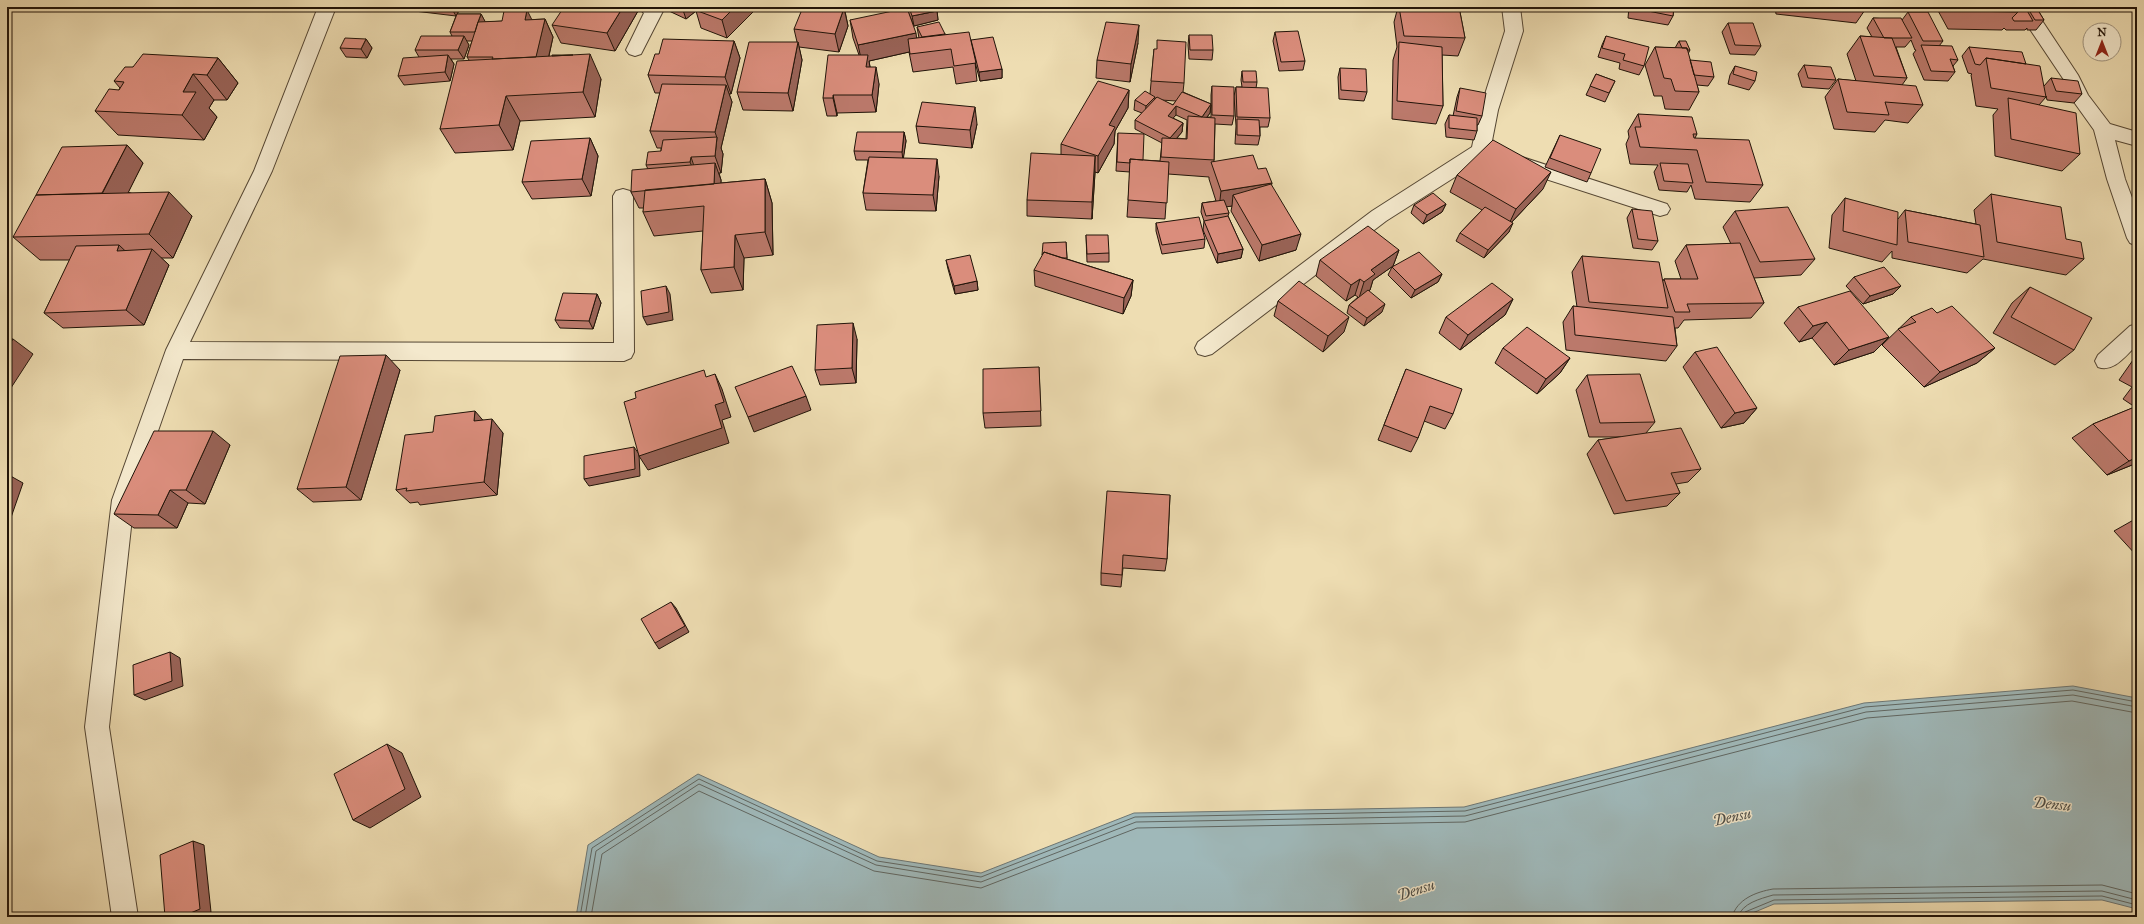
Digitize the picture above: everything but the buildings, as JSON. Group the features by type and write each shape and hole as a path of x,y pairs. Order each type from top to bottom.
{"street":[{"path":"125,917 97,727 123,500 176,350 263,171 327,7"},
{"path":"635,50 654,11 646,7"},
{"path":"1494,155 1489,110 1514,31 1511,7"},
{"path":"2024,7 2072,79 2080,97 2103,129 2116,179 2137,238"},
{"path":"2103,129 2137,139"},
{"path":"1205,348 1379,216 1494,155 1660,209"},
{"path":"176,350 624,352 623,196"},
{"path":"2105,361 2137,332"}],"water":[{"name":"Densu","path":"2073,686 2137,698 2137,909 2102,900 1774,904 1743,917 576,917 588,845 698,774 879,857 981,873 1134,813 1464,807 1864,703"}]}
